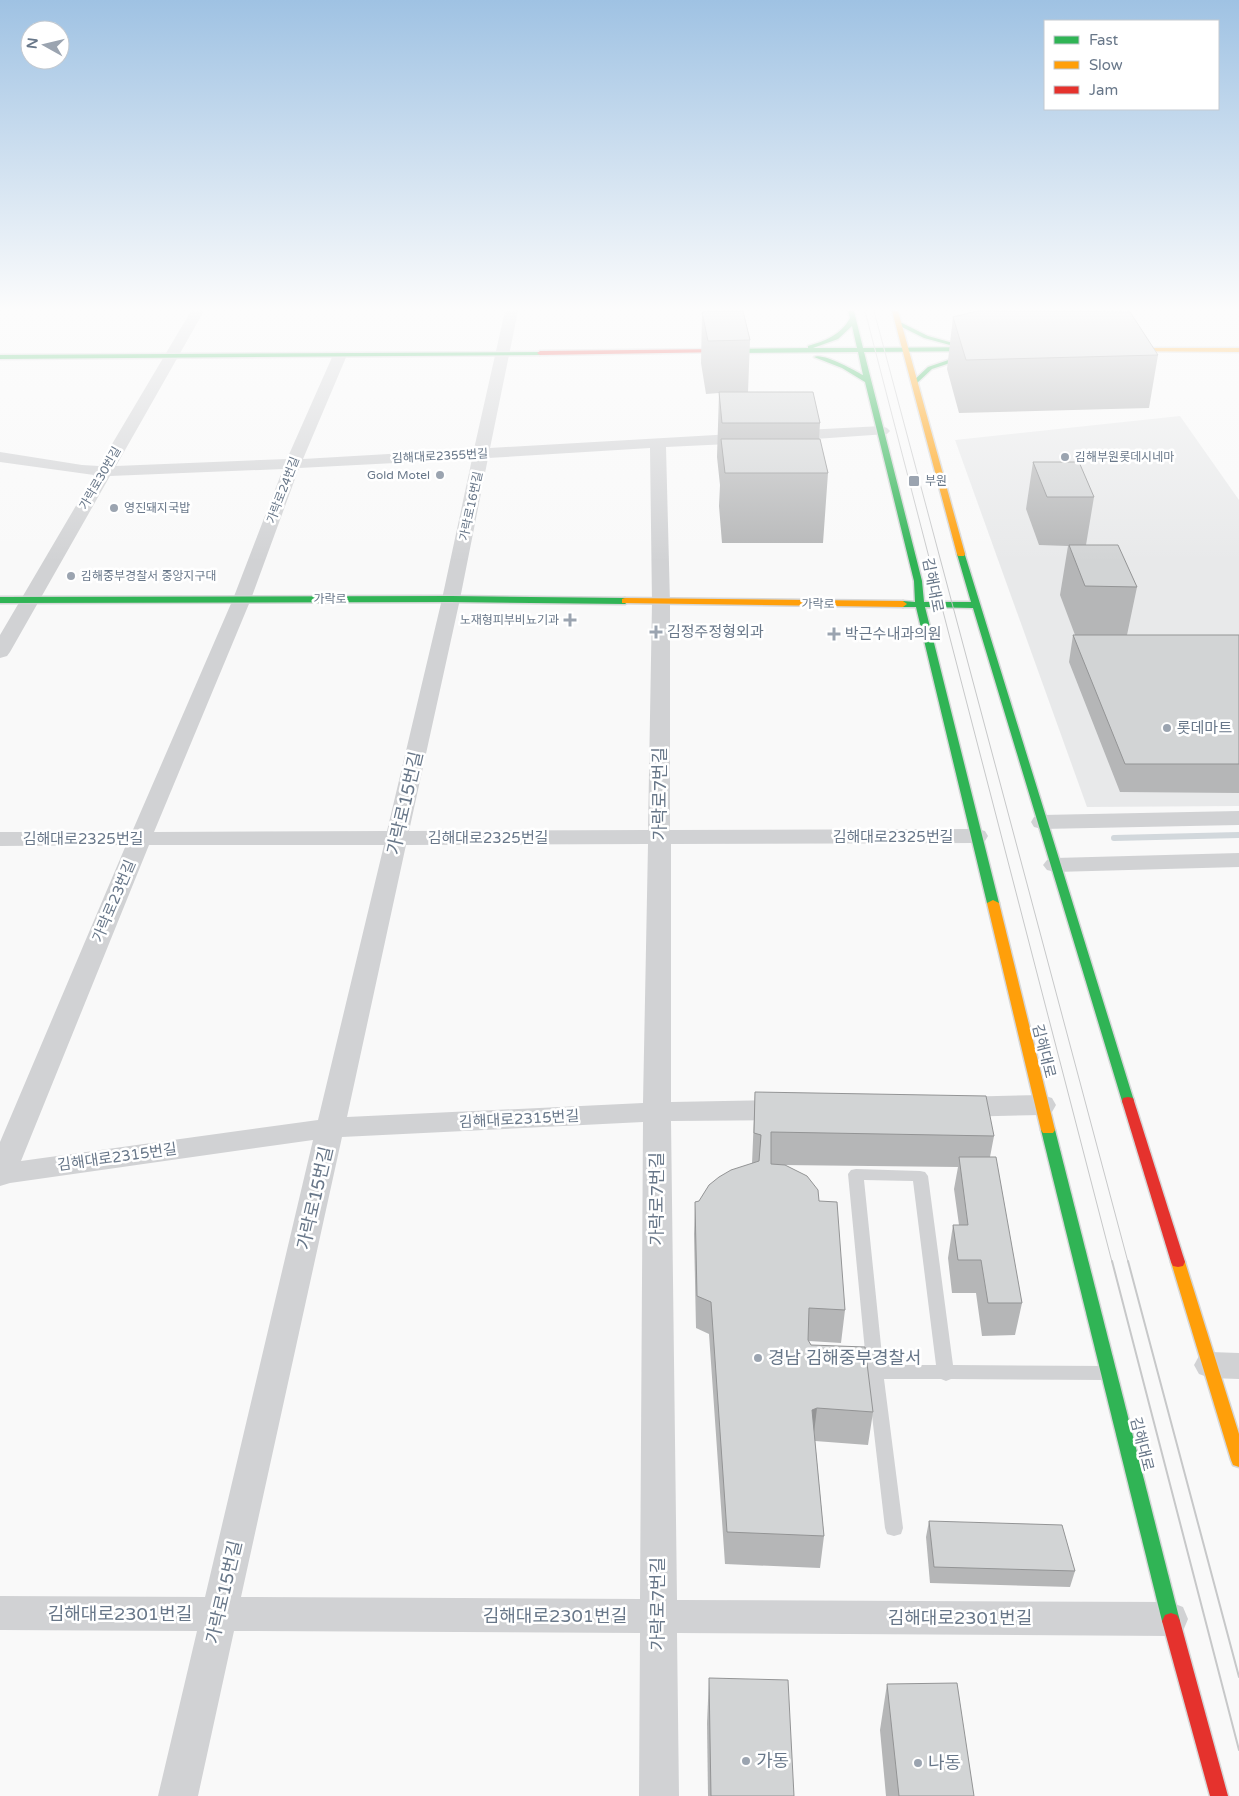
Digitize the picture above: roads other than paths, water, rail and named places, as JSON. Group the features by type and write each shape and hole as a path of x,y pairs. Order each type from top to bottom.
{"main road":[{"name":"김해대로","path":"873,395 918,581 920,604 1042,1105 1170,1619 1219,1796"},
{"path":"918,395 975,605 1055,864 1224,1365 1239,1460"},
{"name":"가락로","path":"0,600 451,599 661,603 975,605"}],"street":[{"name":"가락로30번길","path":"0,652 148,395"},
{"name":"가락로24번길","path":"242,599 293,464 323,395"},
{"name":"가락로16번길","path":"451,599 494,395"},
{"name":"김해대로2355번길","path":"5,459 82,470 104,471 293,464 882,431"},
{"path":"658,444 661,603"},
{"name":"가락로23번길","path":"0,1174 242,599"},
{"name":"가락로15번길","path":"178,1796 332,1128 451,599"},
{"name":"가락로7번길","path":"658,1796 657,1112 661,603"},
{"path":"1042,822 1239,818"},
{"name":"김해대로2325번길","path":"0,839 977,836"},
{"path":"1055,864 1239,860"},
{"path":"934,1107 1042,1105"},
{"name":"김해대로2315번길","path":"0,1174 332,1128 657,1112 815,1109"},
{"name":"김해대로2301번길","path":"0,1613 1170,1619"}],"lane":[{"path":"894,1528 875,1372 856,1174 920,1176 946,1374"},
{"path":"875,1372 946,1374 1109,1373"}],"waterway":[{"path":"1114,838 1239,835"}],"tram line":[{"path":"887,395 1112,1262"},
{"path":"896,395 1128,1262"},
{"path":"1112,1261 1239,1750"},
{"path":"1128,1261 1239,1677"}],"place":[{"name":"김해부원롯데시네마","path":"1065,457"},
{"name":"Gold Motel","path":"440,475"},
{"name":"부원","path":"914,481"},
{"name":"영진돼지국밥","path":"114,508"},
{"name":"김해중부경찰서 중앙지구대","path":"71,576"},
{"name":"노재형피부비뇨기과","path":"570,620"},
{"name":"김정주정형외과","path":"656,632"},
{"name":"박근수내과의원","path":"834,634"},
{"name":"롯데마트","path":"1167,728"},
{"name":"경남 김해중부경찰서","path":"758,1358"},
{"name":"가동","path":"746,1761"},
{"name":"나동","path":"918,1763"}]}
